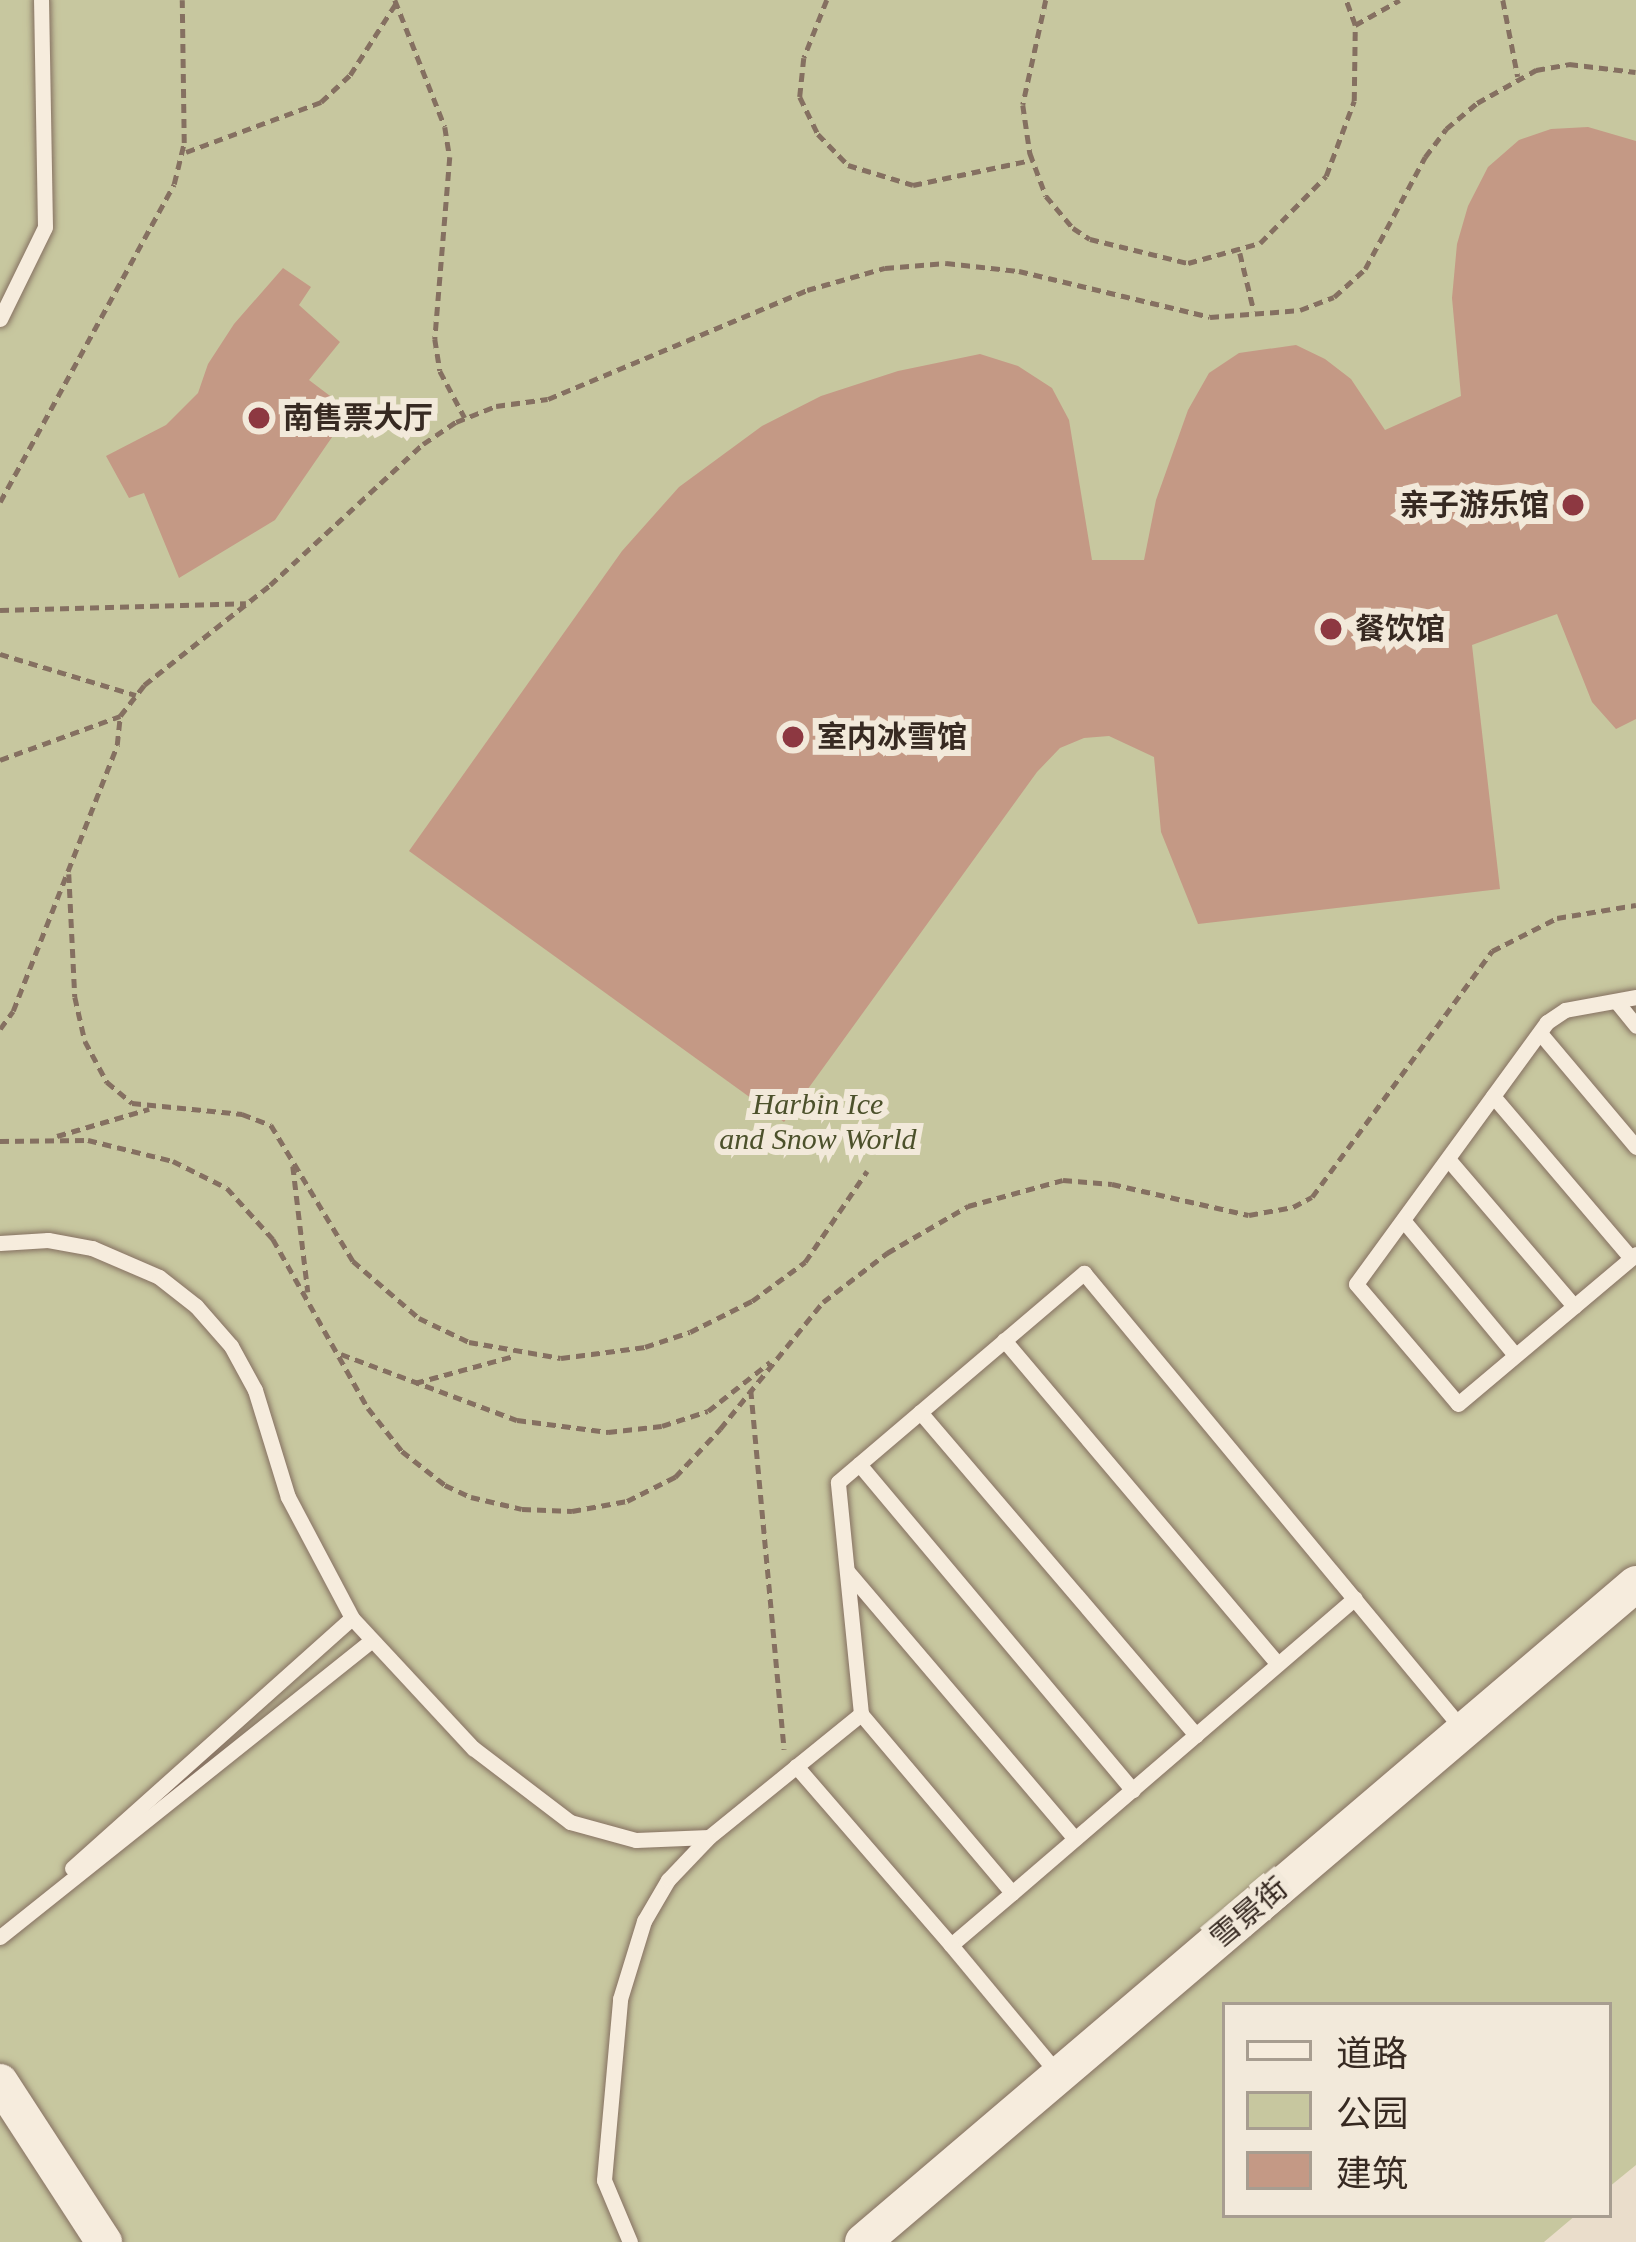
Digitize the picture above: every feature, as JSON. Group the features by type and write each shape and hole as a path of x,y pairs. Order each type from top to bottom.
{"street":[{"name":"雪景街","path":"863,2242 1636,1584"},
{"path":"0,2082 104,2242"}],"lane":[{"path":"0,319 45,227 41,0"},
{"path":"1493,1096 1633,1256 1458,1404 1357,1284 1402,1220 1493,1096 1540,1034 1565,1010 1636,997"},
{"path":"1616,1001 1636,1026"},
{"path":"1540,1034 1636,1147"},
{"path":"1448,1159 1574,1306"},
{"path":"1402,1220 1515,1355"},
{"path":"0,1243 48,1240 115,1256 170,1284 215,1326 255,1390 287,1497 352,1618 473,1748 553,1812 618,1838 660,1842 709,1837"},
{"path":"1012,1893 861,1714 838,1482 1084,1273 1464,1730"},
{"path":"1004,1340 1278,1664"},
{"path":"920,1412 1196,1736"},
{"path":"860,1464 1132,1790"},
{"path":"848,1572 1076,1839"},
{"path":"951,1945 1354,1598"},
{"path":"0,1935 352,1618"},
{"path":"0,1935 371,1641"},
{"path":"630,2242 614,2216 604,2180 614,2032 626,1971 644,1922 668,1880 709,1837 861,1714"},
{"path":"791,1770 951,1945 1059,2074"}],"path":[{"path":"0,502 174,184 183,153 182,0"},
{"path":"827,0 804,58 800,97 818,134 848,165 913,185 1032,160"},
{"path":"1046,0 1023,105 1032,160 1046,196 1073,228 1090,239 1189,263 1240,253 1279,229 1312,194 1336,157 1354,101 1354,25 1346,0"},
{"path":"1354,25 1400,0"},
{"path":"1503,0 1518,77"},
{"path":"183,153 321,102 350,75 396,2"},
{"path":"396,2 446,127 449,177 435,339 440,371 465,418"},
{"path":"0,1029 13,1011 117,745 120,716 136,695 382,487 423,444 465,418 590,384 807,290 885,268 946,263 1019,271 1210,317 1300,310 1334,297 1365,269 1446,129 1518,77 1569,64 1636,73"},
{"path":"1240,253 1254,313"},
{"path":"0,610 246,603"},
{"path":"0,654 136,695"},
{"path":"0,760 120,716"},
{"path":"68,869 74,997 86,1041 120,1096 155,1108 214,1110 271,1125 333,1234 373,1282 445,1332 519,1354 561,1358 645,1347 737,1310 805,1262 867,1171"},
{"path":"54,1137 173,1161 227,1188 273,1239 384,1433 424,1471 471,1497 522,1509 572,1511 651,1490 698,1455 823,1302 887,1253 999,1193 1063,1180 1112,1184 1249,1215 1293,1207 1312,1197 1492,952 1558,918 1636,905"},
{"path":"0,1141 54,1137 155,1108"},
{"path":"292,1161 308,1299"},
{"path":"341,1354 517,1420 608,1432 640,1430 708,1411 777,1356"},
{"path":"411,1384 519,1354"},
{"path":"751,1390 791,1770"}],"green space":[{"name":"Harbin Ice and Snow World","path":"0,0 1636,0 1636,2165 1612,2185 1612,2002 1222,2002 1222,2218 1572,2218 1544,2242 0,2242"}],"building":[{"path":"1588,127 1636,141 1636,719 1616,729 1592,702 1557,614 1472,645 1500,889 1198,924 1161,832 1154,757 1109,736 1084,738 1060,748 1037,772 784,1122 409,851 622,551 679,487 762,426 821,396 898,371 980,354 1018,366 1052,388 1069,420 1092,560 1144,560 1156,500 1188,410 1209,373 1239,353 1296,345 1325,359 1351,379 1385,430 1461,396 1452,298 1457,244 1468,206 1488,167 1519,140 1551,129"},
{"name":"南售票大厅","path":"283,268 311,287 299,305 340,342 309,380 350,411 275,520 179,578 144,493 129,498 106,456 166,425 198,393 208,364 234,324"}],"place":[{"name":"南售票大厅","path":"259,418"},
{"name":"亲子游乐馆","path":"1573,505"},
{"name":"餐饮馆","path":"1331,629"},
{"name":"室内冰雪馆","path":"793,737"}]}
